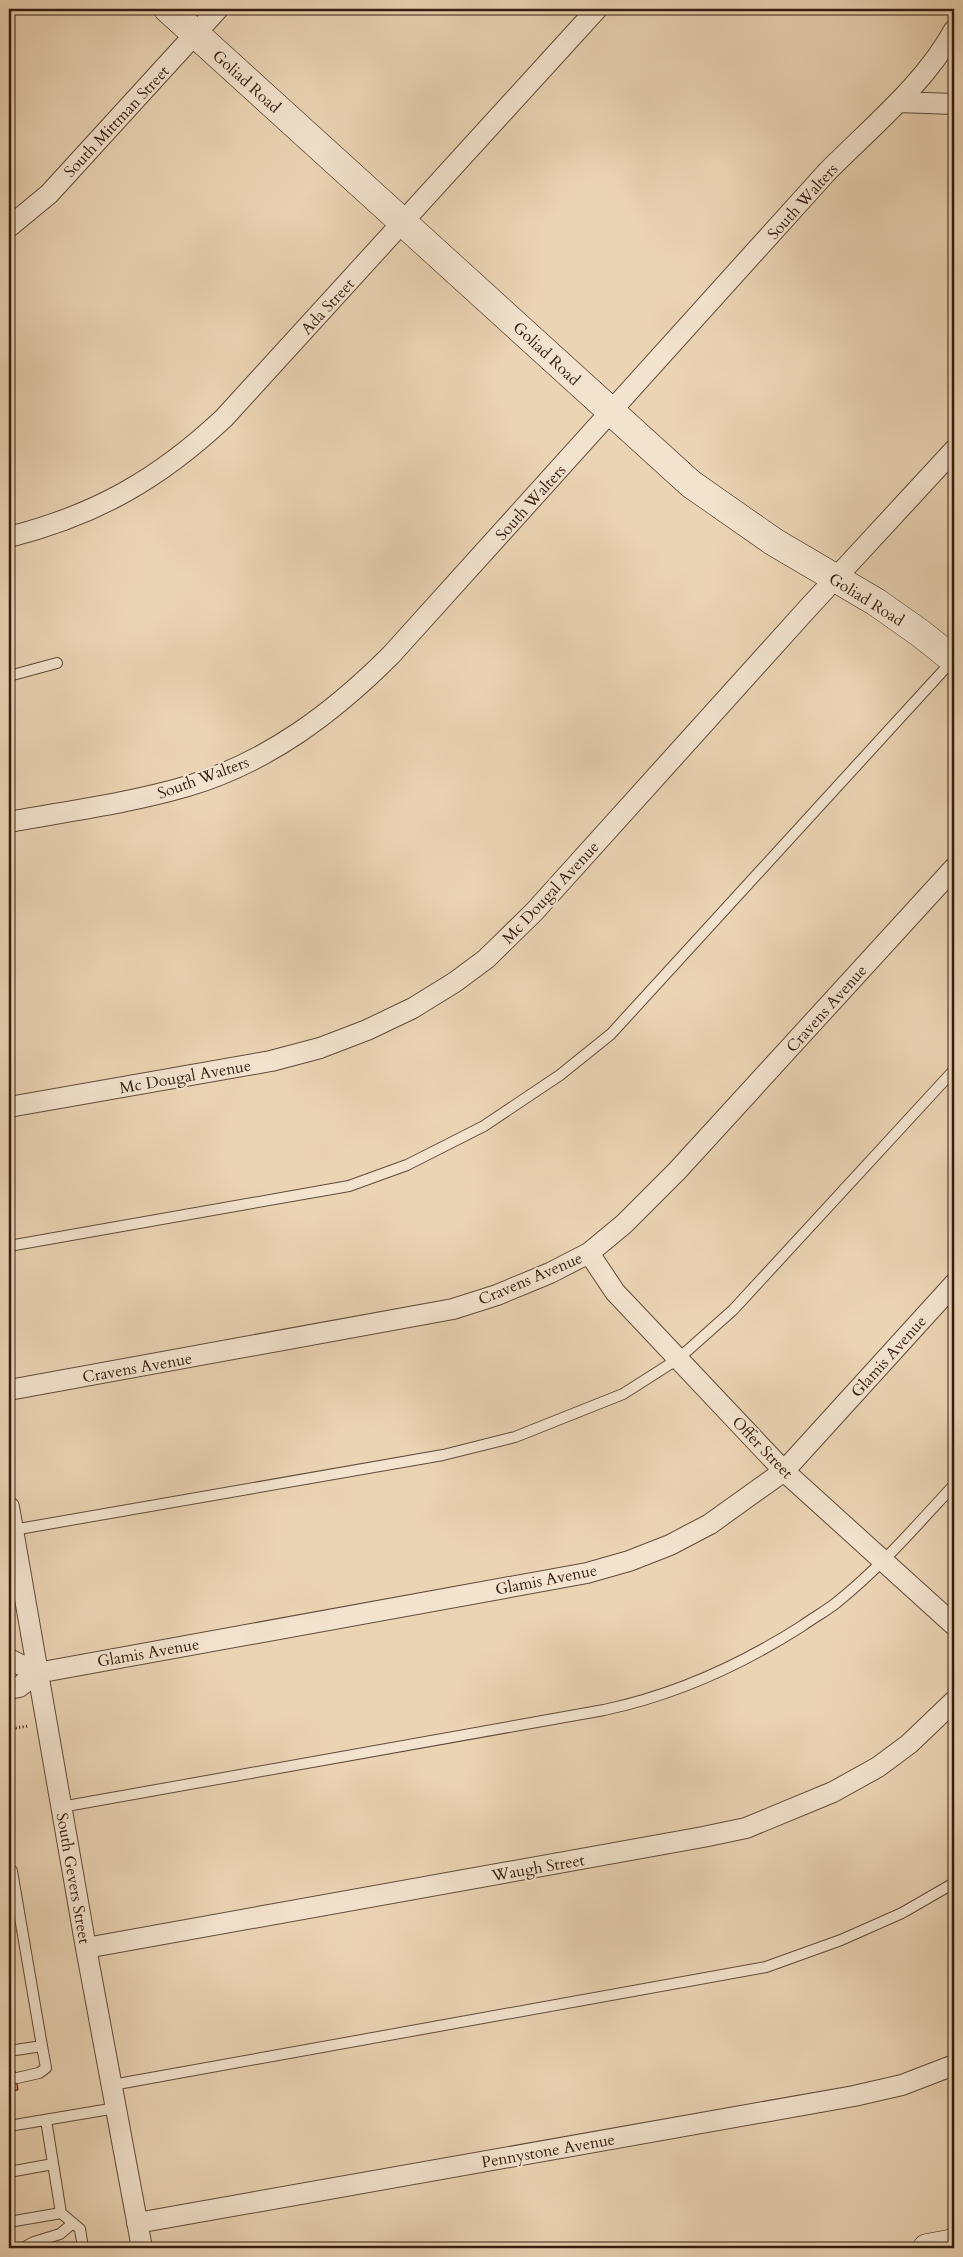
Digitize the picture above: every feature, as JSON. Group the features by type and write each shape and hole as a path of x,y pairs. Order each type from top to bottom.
{"main road":[{"name":"Goliad Road","path":"168,9 691,484 724,509 836,580 876,602 954,660"},
{"path":"927,2248 954,2243"}],"street":[{"name":"South Mittman Street","path":"9,227 49,194 218,9"},
{"name":"Ada Street","path":"9,537 52,525 123,494 159,472 193,447 224,418 597,9"},
{"name":"South Walters","path":"9,822 143,798 190,786 235,768 278,746 319,720 357,690 391,655 826,173 898,102 935,60 954,30"},
{"path":"898,102 954,104"},
{"name":"Mc Dougal Avenue","path":"9,1106 271,1060 320,1048 367,1030 413,1008 455,982 486,959 534,912 954,450"},
{"name":"Cravens Avenue","path":"9,1390 453,1309 497,1295 550,1273 589,1253 624,1224 677,1172 954,868"},
{"name":"Offer Street","path":"589,1253 615,1292 784,1471 954,1625"},
{"name":"Glamis Avenue","path":"37,1673 595,1570 630,1561 670,1545 702,1528 784,1471 954,1284"},
{"name":"South Gevers Street","path":"9,1507 86,1948 142,2248"},
{"path":"9,1659 37,1673 18,1687 9,1689"},
{"name":"Waugh Street","path":"86,1948 703,1838 746,1828 833,1792 878,1767 929,1727 954,1701"},
{"name":"Pennystone Avenue","path":"137,2223 854,2096 902,2084 954,2065"}],"lane":[{"path":"9,1246 349,1186 408,1165 484,1126 560,1075 611,1034 954,660"},
{"path":"9,676 57,663"},
{"path":"13,1530 442,1455 515,1437 623,1394 678,1359 732,1310 954,1070"},
{"path":"61,1807 642,1702 703,1680 772,1645 835,1604 884,1561 954,1485"},
{"path":"9,1871 12,1871 46,2068 39,2074 17,2078"},
{"path":"112,2085 766,1967 850,1936 902,1913 954,1884"},
{"path":"9,2051 42,2046"},
{"path":"9,2126 116,2108"},
{"path":"46,2120 61,2213 80,2229 83,2248"},
{"path":"9,2172 53,2164"},
{"path":"9,2222 61,2213"},
{"path":"23,2248 34,2242 60,2234 72,2223"}],"path":[{"path":"9,1726 16,1728 28,1726"}],"building":[{"path":"15,2071 18,2090 9,2091 9,2072"}]}
